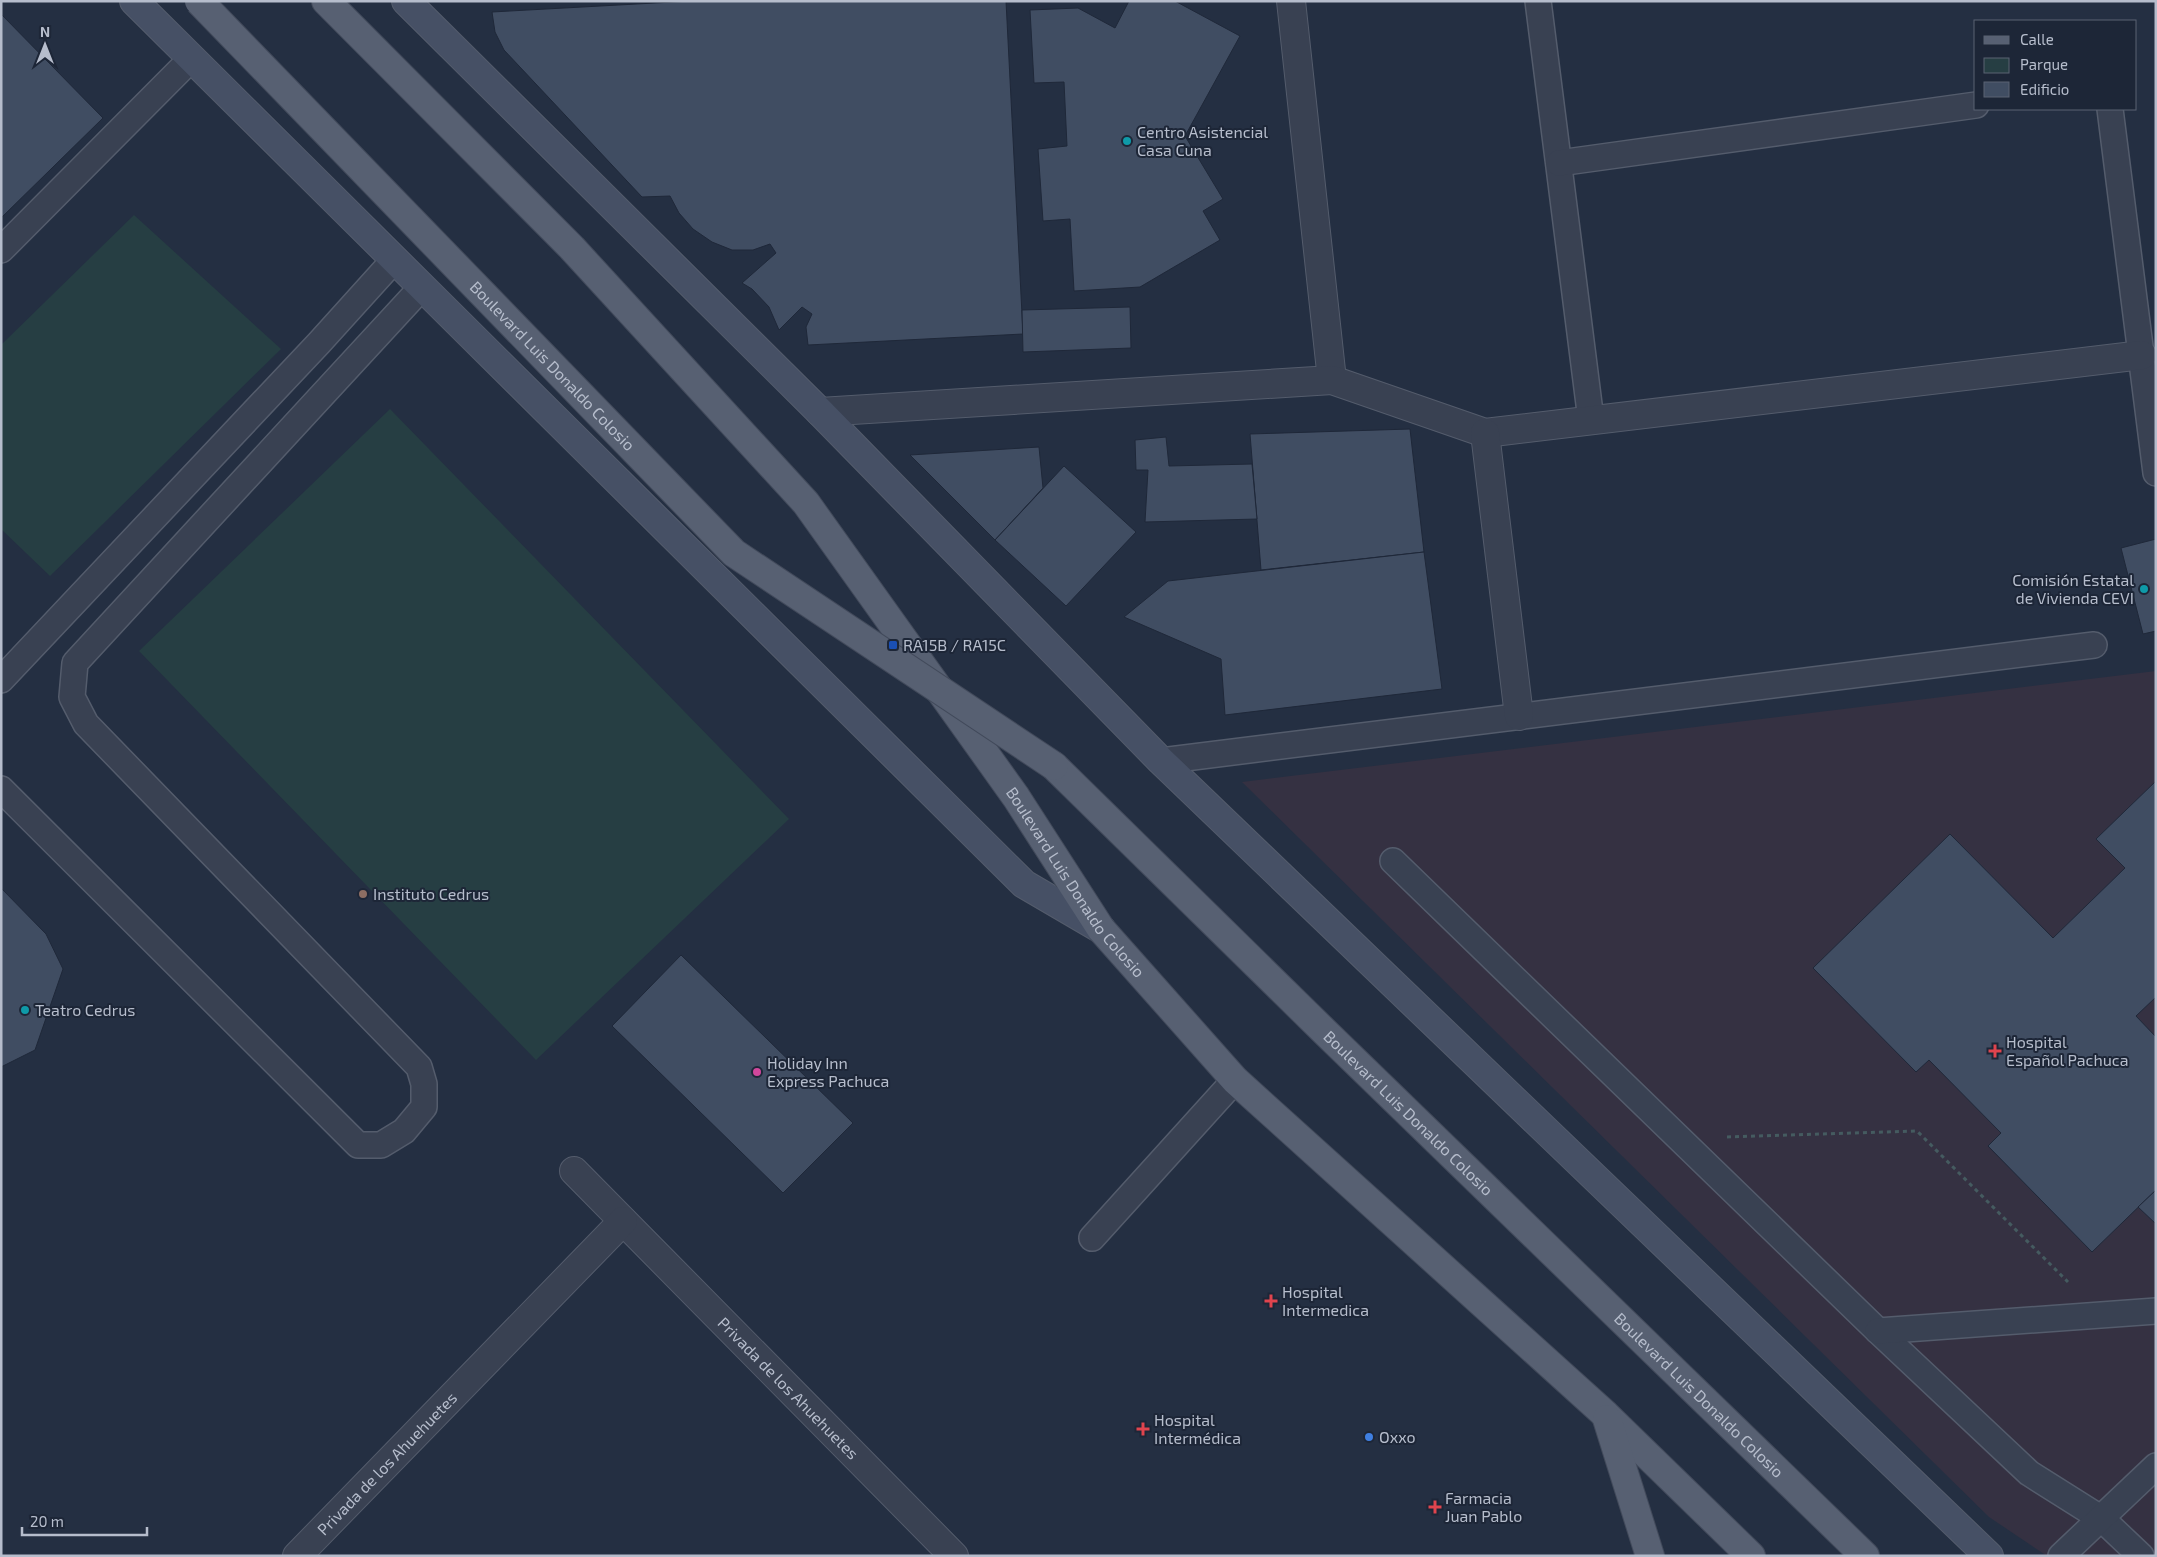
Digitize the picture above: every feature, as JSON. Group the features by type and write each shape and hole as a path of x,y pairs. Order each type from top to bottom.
{"main road":[{"name":"Boulevard Luis Donaldo Colosio","path":"198,1 734,553 1054,766 1865,1556"},
{"name":"Boulevard Luis Donaldo Colosio","path":"326,1 572,248 806,502 1016,797 1100,929 1235,1080 1606,1415 1751,1556"},
{"path":"1606,1415 1650,1556"}],"street":[{"path":"134,1 1024,884 1100,929"},
{"path":"406,1 820,412 1161,761 1989,1556"},
{"path":"1291,1 1332,380"},
{"path":"820,412 1332,380 1485,433 2142,355"},
{"path":"1485,433 1519,716"},
{"name":"Privada de los Ahuehuetes","path":"574,1171 954,1556"},
{"name":"Privada de los Ahuehuetes","path":"297,1556 622,1221"}],"lane":[{"path":"1538,1 1591,420"},
{"path":"1,250 192,58"},
{"path":"1559,163 1974,105"},
{"path":"2110,110 2156,473"},
{"path":"1,680 319,343 394,260"},
{"path":"1,789 358,1145 381,1145 404,1131 424,1107 424,1084 418,1067 86,724 72,697 75,663 422,286"},
{"path":"1161,761 2094,645"},
{"path":"1393,861 1878,1331 2029,1473 2102,1519 2141,1556"},
{"path":"1092,1238 1235,1080"},
{"path":"1878,1331 2156,1311"},
{"path":"2060,1556 2102,1519 2156,1466"}],"path":[{"path":"1679,1138 1917,1131 2058,1272"}],"shaded area":[{"path":"2156,671 2156,1556 2047,1556 1989,1517 1242,782"}],"green space":[{"path":"134,215 281,349 50,576 1,529 1,345"},
{"path":"390,409 789,819 536,1060 139,651"}],"building":[{"path":"691,1 1006,1 1023,334 808,345 806,327 812,314 802,307 779,330 769,307 752,289 742,283 776,253 770,244 753,250 732,250 712,242 693,229 679,213 670,196 642,197 504,50 495,32 492,12"},
{"name":"Centro Asistencial Casa Cuna","path":"1129,1 1175,1 1240,36 1185,136 1223,199 1203,211 1220,240 1140,287 1074,291 1070,219 1043,221 1038,149 1067,146 1064,82 1034,83 1030,10 1078,8 1115,28"},
{"path":"1,14 103,118 1,218"},
{"path":"1130,307 1131,348 1023,352 1022,310"},
{"path":"1410,429 1424,552 1261,570 1250,434"},
{"path":"1166,437 1169,466 1252,464 1257,519 1145,522 1148,470 1136,470 1135,440"},
{"path":"1039,447 1043,488 995,540 910,455"},
{"path":"1064,466 1136,532 1066,606 995,540"},
{"name":"Comisión Estatal de Vivienda CEVI","path":"2156,539 2156,631 2143,634 2121,548"},
{"path":"1424,552 1442,689 1225,715 1221,659 1124,617 1168,581"},
{"path":"2156,781 2156,997 2136,1016 2156,1037 2156,1190 2092,1252 1988,1146 2001,1133 1929,1060 1916,1072 1813,968 1950,834 2053,938 2125,868 2096,839"},
{"name":"Teatro Cedrus","path":"1,888 46,934 63,969 35,1050 1,1067"},
{"path":"681,955 853,1123 783,1193 612,1026"},
{"path":"2156,1190 2156,1224 2138,1207"}],"place":[{"name":"Centro Asistencial Casa Cuna","path":"1127,141"},
{"name":"Comisión Estatal de Vivienda CEVI","path":"2144,589"},
{"name":"RA15B / RA15C","path":"893,645"},
{"name":"Instituto Cedrus","path":"363,894"},
{"name":"Teatro Cedrus","path":"25,1010"},
{"name":"Hospital Español Pachuca","path":"1995,1051"},
{"name":"Holiday Inn Express Pachuca","path":"757,1072"},
{"name":"Hospital Intermedica","path":"1271,1301"},
{"name":"Hospital Intermédica","path":"1143,1429"},
{"name":"Oxxo","path":"1369,1437"},
{"name":"Farmacia Juan Pablo","path":"1435,1507"}]}
